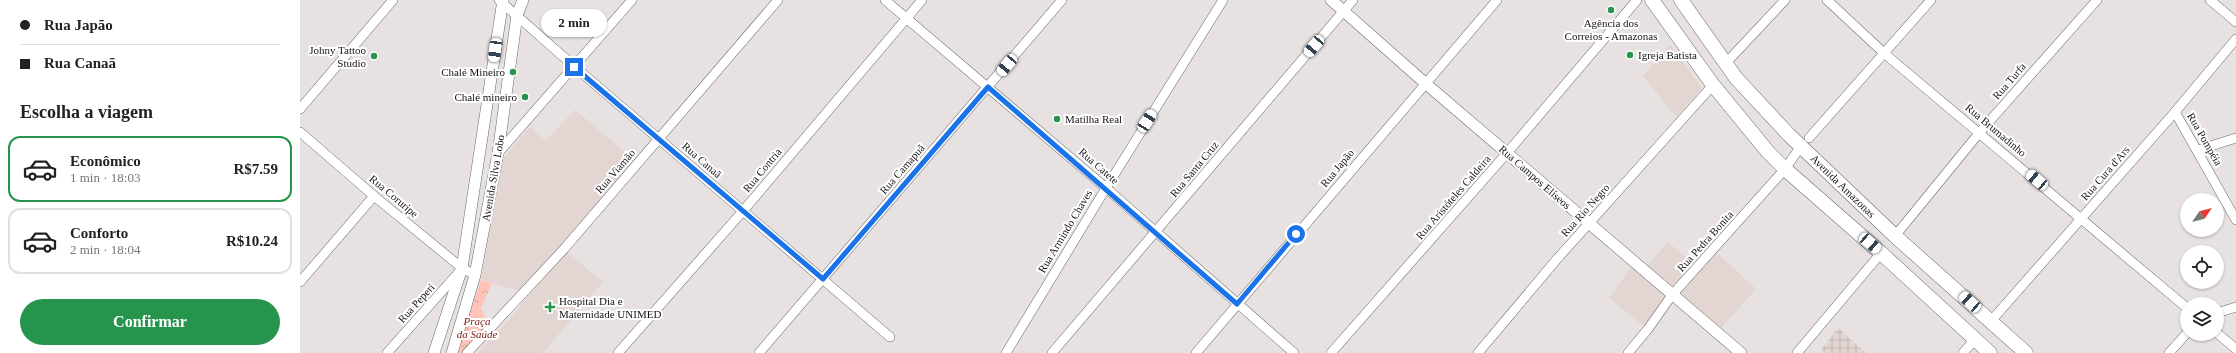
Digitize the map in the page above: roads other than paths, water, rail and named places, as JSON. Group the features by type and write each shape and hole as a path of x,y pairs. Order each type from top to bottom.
{"main road":[{"path":"1652,0 1713,85 1785,169 1881,253 1990,353"},
{"name":"Avenida Amazonas","path":"1681,0 1725,64 1805,142 1895,236 2026,353"}],"street":[{"path":"300,109 393,0"},
{"name":"Avenida Silva Lobo","path":"452,353 475,275 498,153 517,16 523,0"},
{"path":"498,153 632,0"},
{"name":"Rua Viamão","path":"467,353 564,249 778,0"},
{"name":"Rua Catete","path":"885,0 1106,188 1294,353"},
{"name":"Rua Contria","path":"618,353 743,211 922,0"},
{"name":"Rua Camapuã","path":"758,353 1062,0"},
{"name":"Rua Armindo Chaves","path":"1006,353 1222,0"},
{"name":"Rua Campos Elíseos","path":"1331,0 1588,224 1741,353"},
{"name":"Rua Santa Cruz","path":"1052,353 1353,0"},
{"name":"Rua Japão","path":"1196,353 1497,0"},
{"name":"Rua Aristóteles Caldeira","path":"1331,353 1507,153 1637,0"},
{"path":"1725,64 1785,0"},
{"name":"Rua Brumadinho","path":"1827,0 1885,54 1980,132 2180,302"},
{"name":"Rua Pedra Bonita","path":"1628,353 1648,329 1672,295 1785,169 1805,142 1885,54 1931,0"},
{"name":"Rua Turfa","path":"1895,236 1980,132 2096,0"},
{"path":"2210,0 2236,22"},
{"name":"Avenida Silva Lobo","path":"434,353 462,268 501,1"},
{"name":"Rua Canaã","path":"501,1 574,67 890,337"},
{"name":"Rua Cura d'Ars","path":"1991,322 2176,112 2236,39"},
{"name":"Rua Rio Negro","path":"1478,353 1557,259 1713,85"},
{"name":"Rua Pompéia","path":"2176,112 2236,220"},
{"name":"Rua Coruripe","path":"300,132 374,196 462,268 475,275"},
{"path":"2198,150 2236,138"},
{"path":"300,282 374,196"},
{"path":"1797,353 1881,253"},
{"name":"Rua Peperi","path":"387,353 462,268"},
{"path":"2224,311 2236,307"},
{"path":"1963,353 1975,339"},
{"path":"2224,339 2236,349"},
{"path":"2169,353 2180,341"}],"place":[{"name":"Agência dos Correios - Amazonas","path":"1611,10"},
{"name":"Igreja Batista","path":"1630,55"},
{"name":"Johny Tattoo Studio","path":"374,56"},
{"name":"Chalé Mineiro","path":"513,72"},
{"name":"Chalé mineiro","path":"525,97"},
{"name":"Matilha Real","path":"1057,119"},
{"name":"Hospital Dia e Maternidade UNIMED","path":"550,307"}],"park label":[{"name":"Praça da Saúde","path":"477,327"}]}
